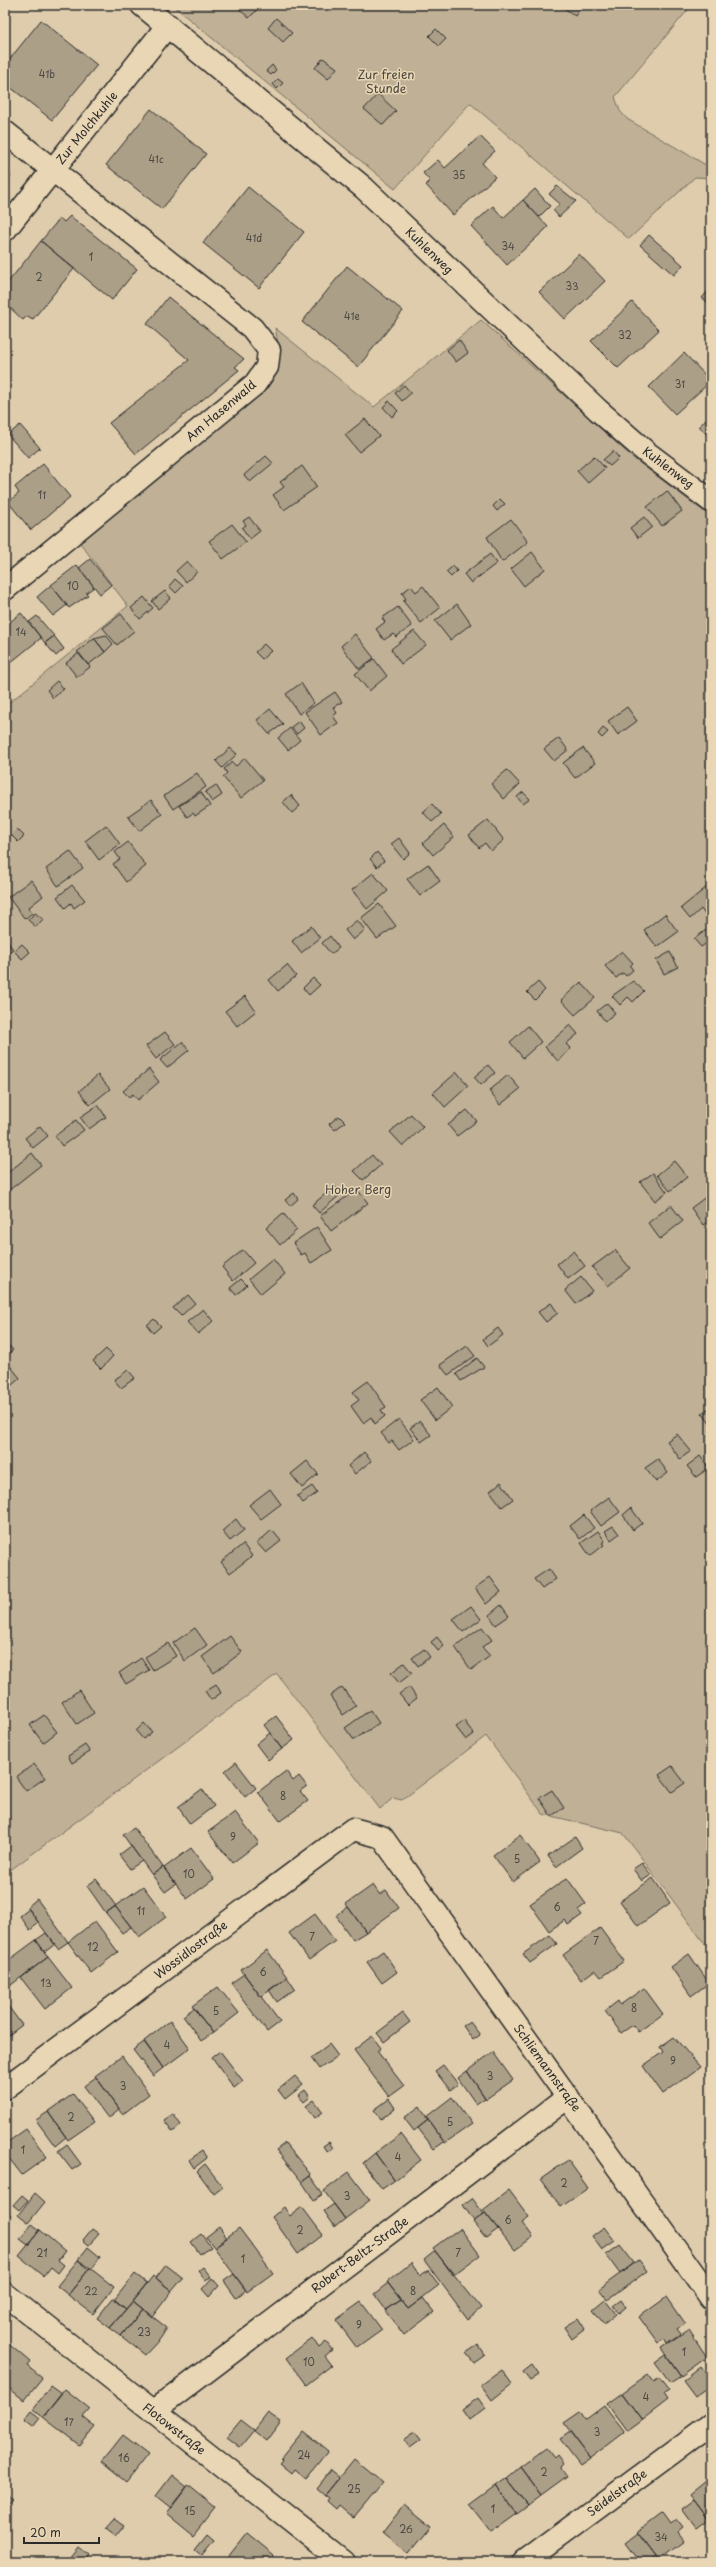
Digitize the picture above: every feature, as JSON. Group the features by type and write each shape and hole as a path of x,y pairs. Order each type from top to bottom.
{"street":[{"name":"Kuhlenweg","path":"142,5 364,188 598,410 646,452 711,501"},
{"name":"Zur Molchkuhle","path":"5,230 168,25"},
{"name":"Am Hasenwald","path":"5,132 52,171 252,328 269,350 267,367 255,384 5,589"},
{"name":"Wossidlostraße","path":"5,2088 353,1830 382,1837"},
{"name":"Schliemannstraße","path":"382,1837 711,2298"},
{"name":"Robert-Beltz-Straße","path":"153,2412 568,2097"},
{"name":"Flotowstraße","path":"5,2294 344,2562"},
{"name":"Seidelstraße","path":"524,2562 711,2424"}],"green space":[{"name":"Zur freien Stunde","path":"172,5 692,5 615,97 620,111 627,119 711,168 711,178 695,177 629,239 470,103 395,189"},
{"name":"Hoher Berg","path":"481,320 633,458 711,517 711,1952 623,1833 543,1814 486,1736 402,1800 393,1798 380,1809 277,1674 5,1874 5,706 128,606 77,539 265,391 271,383 278,368 279,354 275,328 374,407"}],"building":[{"path":"235,5 252,5 257,10 249,18"},
{"path":"560,5 583,5 575,16"},
{"path":"276,18 292,33 283,42 268,28"},
{"path":"41,20 97,65 52,120 5,83 5,65"},
{"path":"436,29 446,39 439,46 429,36"},
{"path":"323,58 337,68 328,79 315,68"},
{"path":"272,65 276,70 271,75 266,71"},
{"path":"278,79 283,83 277,89 273,84"},
{"path":"378,94 396,111 383,125 364,109"},
{"path":"151,109 206,154 162,209 106,165"},
{"path":"480,136 495,151 482,163 495,177 453,215 426,185 430,181 423,173 438,160 445,168"},
{"path":"5,163 10,167 5,172"},
{"path":"5,172 11,176 5,183"},
{"path":"557,186 576,201 559,217 553,210 560,204 549,194"},
{"path":"248,187 304,232 259,288 203,243"},
{"path":"535,189 550,206 539,217 523,200"},
{"path":"523,200 548,227 507,265 471,226 493,206 503,218"},
{"path":"70,216 137,269 112,300 41,241 60,218 64,222"},
{"path":"649,235 683,265 674,275 640,245"},
{"path":"41,241 74,269 33,319 27,316 23,320 5,303 5,286"},
{"path":"579,254 605,281 565,319 539,292"},
{"path":"347,266 403,311 358,367 302,322"},
{"path":"709,290 711,292 711,305 702,298"},
{"path":"168,297 244,359 235,367 239,370 136,454 109,423 189,360 147,324"},
{"path":"632,302 659,330 618,368 591,341"},
{"path":"459,340 468,353 456,362 447,350"},
{"path":"684,353 711,381 675,414 649,387"},
{"path":"404,385 411,393 402,401 395,393"},
{"path":"389,401 398,411 392,417 383,407"},
{"path":"711,415 711,439 699,426"},
{"path":"365,419 379,436 359,452 345,435"},
{"path":"20,425 40,448 28,458 8,435"},
{"path":"613,451 619,458 610,466 603,460"},
{"path":"266,456 273,463 250,482 244,475"},
{"path":"594,456 605,468 588,483 577,471"},
{"path":"43,464 70,497 31,530 8,502 19,493 15,487"},
{"path":"302,466 317,487 284,510 273,495 284,487 280,482"},
{"path":"667,491 682,511 662,526 647,507"},
{"path":"500,499 505,504 497,511 493,506"},
{"path":"249,517 260,531 250,539 242,528 246,525 243,521"},
{"path":"644,517 652,527 638,538 630,528"},
{"path":"511,519 528,542 502,562 487,537"},
{"path":"232,524 246,542 223,559 209,541"},
{"path":"532,552 545,569 524,586 511,569"},
{"path":"490,554 497,563 471,583 464,574"},
{"path":"90,559 111,585 100,594 79,568"},
{"path":"187,561 197,572 186,582 176,571"},
{"path":"77,565 94,587 86,593 88,595 69,608 51,585"},
{"path":"453,566 457,571 451,577 446,572"},
{"path":"175,579 183,586 176,593 169,586"},
{"path":"51,585 67,605 53,616 37,597"},
{"path":"411,586 416,592 423,586 440,608 421,623 403,601 406,599 402,593"},
{"path":"165,591 171,598 158,609 152,601"},
{"path":"144,597 153,608 140,619 131,608"},
{"path":"457,604 471,624 450,640 435,621"},
{"path":"398,607 412,626 396,637 393,634 384,640 376,629 385,622 382,618"},
{"path":"21,613 41,638 10,663 5,657 5,626"},
{"path":"121,614 134,631 117,645 103,628"},
{"path":"37,616 54,636 45,643 29,622"},
{"path":"414,631 426,645 401,664 391,649"},
{"path":"355,634 374,658 359,669 341,646"},
{"path":"106,635 113,644 105,652 94,638"},
{"path":"54,636 64,649 56,656 45,643"},
{"path":"94,638 105,652 88,665 77,652"},
{"path":"264,644 271,651 262,659 255,652"},
{"path":"79,653 90,667 77,677 66,663"},
{"path":"374,659 387,676 369,691 355,674"},
{"path":"57,681 64,689 53,698 47,690"},
{"path":"301,683 314,703 299,714 286,694"},
{"path":"335,692 342,702 333,707 337,713 333,716 338,723 321,735 305,712"},
{"path":"627,707 637,721 618,735 608,721"},
{"path":"270,709 283,724 269,734 257,720"},
{"path":"299,721 304,728 297,734 291,727"},
{"path":"290,728 300,740 288,750 278,738"},
{"path":"603,728 608,732 602,738 598,734"},
{"path":"559,738 568,750 554,761 544,749"},
{"path":"230,748 237,754 222,768 216,761"},
{"path":"583,748 595,763 575,778 563,763"},
{"path":"245,758 263,780 241,798 223,777 227,773 224,769 232,762 236,766"},
{"path":"507,770 520,784 504,799 491,784"},
{"path":"197,773 206,787 173,809 164,796"},
{"path":"216,785 222,795 212,802 205,792"},
{"path":"201,792 210,806 195,816 193,813 187,817 179,806"},
{"path":"523,792 530,799 523,804 517,797"},
{"path":"291,795 300,806 292,813 283,802"},
{"path":"151,800 162,814 139,831 128,816"},
{"path":"432,804 441,814 432,822 423,812"},
{"path":"488,820 504,840 491,851 485,843 479,848 469,835"},
{"path":"106,825 120,844 99,860 85,841"},
{"path":"444,825 454,837 433,855 423,843"},
{"path":"17,829 24,836 18,842 11,835"},
{"path":"399,838 410,853 403,859 391,844"},
{"path":"128,842 146,866 126,882 113,864 120,859 115,852"},
{"path":"70,851 83,868 58,886 46,869"},
{"path":"377,852 384,861 377,867 370,859"},
{"path":"428,864 440,881 420,896 407,879"},
{"path":"373,873 388,891 367,909 352,890"},
{"path":"31,880 43,896 28,908 32,913 25,919 8,897"},
{"path":"72,885 85,900 74,908 71,903 65,908 57,897"},
{"path":"708,886 711,890 711,912 706,916 701,909 690,919 681,908"},
{"path":"379,904 396,926 377,939 361,918"},
{"path":"35,913 43,919 36,927 28,920"},
{"path":"665,914 678,932 657,947 644,930"},
{"path":"357,920 365,930 353,940 345,930"},
{"path":"311,926 320,938 301,953 292,941"},
{"path":"710,927 711,940 701,947 694,939"},
{"path":"330,936 339,948 331,954 322,943"},
{"path":"5,939 13,949 5,956"},
{"path":"22,944 30,952 22,959 14,951"},
{"path":"622,951 633,963 630,966 633,970 626,976 623,973 616,978 605,966"},
{"path":"670,952 678,967 664,974 656,960"},
{"path":"287,965 296,976 278,991 269,980"},
{"path":"313,978 320,985 309,995 303,988"},
{"path":"633,981 644,991 633,1002 628,997 620,1005 612,996"},
{"path":"538,982 545,990 535,1000 527,992"},
{"path":"581,982 595,998 575,1015 561,1000"},
{"path":"245,996 256,1011 237,1026 225,1011"},
{"path":"607,1003 615,1013 605,1021 597,1011"},
{"path":"570,1025 578,1034 566,1044 571,1049 558,1061 545,1047"},
{"path":"528,1026 541,1042 523,1058 510,1042"},
{"path":"165,1032 175,1044 156,1059 146,1046"},
{"path":"182,1042 189,1050 167,1068 160,1060"},
{"path":"488,1065 495,1073 481,1085 474,1077"},
{"path":"149,1069 159,1082 138,1100 133,1094 129,1097 123,1091"},
{"path":"457,1072 468,1086 445,1107 433,1093"},
{"path":"98,1075 110,1089 90,1105 79,1091"},
{"path":"508,1075 520,1089 500,1105 489,1091"},
{"path":"98,1105 106,1117 89,1129 80,1117"},
{"path":"467,1110 477,1121 457,1136 448,1125"},
{"path":"411,1114 423,1127 403,1146 390,1132"},
{"path":"339,1116 345,1122 335,1130 329,1124"},
{"path":"76,1120 84,1130 62,1146 55,1136"},
{"path":"40,1126 48,1136 33,1148 25,1138"},
{"path":"32,1153 41,1165 8,1191 5,1187 5,1175"},
{"path":"372,1155 381,1165 363,1180 354,1171"},
{"path":"674,1161 687,1177 670,1191 657,1175"},
{"path":"653,1173 667,1192 655,1201 640,1182"},
{"path":"335,1186 341,1194 319,1213 312,1205"},
{"path":"357,1189 368,1203 331,1231 320,1216"},
{"path":"294,1193 298,1199 290,1206 285,1200"},
{"path":"711,1193 711,1219 703,1225 691,1208"},
{"path":"671,1205 683,1221 660,1239 648,1223"},
{"path":"283,1213 297,1230 280,1245 266,1228"},
{"path":"317,1227 332,1250 311,1263 305,1253 301,1255 293,1243"},
{"path":"243,1250 254,1263 233,1281 222,1267"},
{"path":"615,1250 630,1268 608,1286 592,1267"},
{"path":"573,1251 585,1266 568,1279 557,1264"},
{"path":"273,1259 285,1274 261,1294 249,1279"},
{"path":"581,1277 592,1291 576,1304 565,1290"},
{"path":"241,1279 247,1285 236,1295 230,1288"},
{"path":"188,1295 195,1303 181,1316 173,1308"},
{"path":"551,1303 558,1313 546,1322 538,1312"},
{"path":"203,1309 213,1321 198,1334 187,1322"},
{"path":"154,1319 161,1326 153,1333 147,1325"},
{"path":"498,1328 503,1335 488,1346 483,1339"},
{"path":"6,1343 13,1350 5,1357 5,1344"},
{"path":"467,1346 475,1356 448,1375 440,1365"},
{"path":"106,1349 113,1356 101,1369 93,1361"},
{"path":"477,1358 484,1367 461,1381 456,1374"},
{"path":"7,1362 20,1378 5,1391 5,1363"},
{"path":"128,1370 135,1378 121,1388 114,1380"},
{"path":"368,1381 386,1407 381,1410 385,1416 375,1424 371,1417 363,1423 351,1406 359,1400 353,1392"},
{"path":"438,1387 452,1407 435,1420 420,1400"},
{"path":"711,1407 711,1425 702,1413"},
{"path":"399,1419 414,1439 399,1450 392,1441 389,1443 381,1433"},
{"path":"420,1421 431,1435 421,1442 410,1428"},
{"path":"677,1434 691,1451 680,1459 667,1441"},
{"path":"364,1452 371,1461 355,1474 348,1466"},
{"path":"700,1456 709,1468 696,1477 687,1466"},
{"path":"658,1459 668,1473 656,1482 645,1468"},
{"path":"307,1461 318,1474 302,1488 291,1474"},
{"path":"501,1482 513,1499 502,1507 490,1491"},
{"path":"312,1486 317,1493 303,1503 297,1496"},
{"path":"270,1489 281,1504 261,1519 249,1505"},
{"path":"609,1497 620,1512 601,1526 590,1511"},
{"path":"631,1508 642,1523 633,1530 623,1515"},
{"path":"584,1515 594,1528 580,1539 570,1526"},
{"path":"236,1519 244,1530 230,1541 222,1531"},
{"path":"613,1526 619,1534 611,1540 605,1531"},
{"path":"272,1530 281,1541 266,1553 257,1543"},
{"path":"598,1531 605,1541 602,1543 604,1545 590,1556 581,1543"},
{"path":"243,1544 252,1556 230,1573 221,1562"},
{"path":"549,1569 556,1579 542,1589 534,1579"},
{"path":"490,1577 501,1592 486,1604 475,1588"},
{"path":"501,1605 509,1616 496,1625 489,1615"},
{"path":"471,1606 481,1619 463,1632 453,1619"},
{"path":"482,1627 492,1640 482,1647 490,1656 471,1670 455,1647"},
{"path":"195,1628 207,1645 185,1661 173,1643"},
{"path":"230,1636 242,1652 214,1673 202,1657"},
{"path":"437,1637 444,1646 438,1651 431,1642"},
{"path":"168,1643 176,1656 153,1670 145,1657"},
{"path":"424,1649 430,1657 418,1666 412,1658"},
{"path":"141,1658 149,1670 126,1684 119,1673"},
{"path":"404,1663 412,1673 399,1683 391,1673"},
{"path":"216,1684 221,1693 211,1700 205,1691"},
{"path":"342,1687 356,1706 343,1715 330,1696"},
{"path":"409,1687 417,1698 408,1705 399,1694"},
{"path":"79,1690 94,1713 77,1724 62,1702"},
{"path":"370,1710 379,1723 354,1740 345,1728"},
{"path":"44,1715 57,1732 43,1743 30,1725"},
{"path":"276,1716 294,1740 282,1749 264,1725"},
{"path":"464,1721 474,1734 466,1740 456,1727"},
{"path":"144,1723 152,1732 143,1739 136,1731"},
{"path":"270,1733 282,1749 268,1760 256,1744"},
{"path":"85,1745 90,1752 72,1763 68,1756"},
{"path":"236,1762 256,1788 245,1797 225,1771"},
{"path":"34,1764 45,1778 26,1791 16,1777"},
{"path":"672,1766 685,1783 672,1792 659,1775"},
{"path":"286,1771 293,1781 299,1776 307,1786 300,1791 308,1801 280,1821 258,1792"},
{"path":"202,1789 214,1806 190,1824 178,1807"},
{"path":"552,1790 564,1808 551,1816 539,1798"},
{"path":"235,1812 259,1843 232,1863 208,1832"},
{"path":"134,1828 163,1867 152,1875 123,1835"},
{"path":"520,1835 540,1862 513,1882 493,1855"},
{"path":"575,1837 582,1848 556,1867 548,1856"},
{"path":"131,1846 142,1861 130,1869 119,1855"},
{"path":"191,1848 214,1879 187,1899 164,1868"},
{"path":"642,1863 651,1875 642,1881 633,1869"},
{"path":"163,1867 176,1884 165,1892 152,1875"},
{"path":"567,1878 586,1904 578,1910 582,1915 568,1925 565,1920 549,1931 530,1904"},
{"path":"653,1878 670,1903 638,1926 620,1901"},
{"path":"96,1879 116,1906 106,1913 87,1886"},
{"path":"373,1885 380,1895 386,1890 399,1908 366,1932 346,1904"},
{"path":"143,1886 166,1917 139,1937 115,1906"},
{"path":"37,1899 68,1942 58,1949 27,1907"},
{"path":"115,1906 131,1927 122,1933 106,1913"},
{"path":"348,1907 366,1932 353,1940 336,1916"},
{"path":"29,1909 39,1923 30,1930 20,1916"},
{"path":"315,1914 335,1941 309,1960 289,1933"},
{"path":"95,1921 118,1952 91,1973 68,1942"},
{"path":"600,1928 624,1961 601,1977 595,1970 581,1980 563,1955"},
{"path":"46,1933 55,1944 45,1952 36,1940"},
{"path":"550,1935 557,1944 530,1963 523,1954"},
{"path":"36,1940 48,1957 11,1985 5,1976 5,1963"},
{"path":"267,1950 287,1977 261,1997 241,1970"},
{"path":"383,1951 397,1972 382,1983 367,1962"},
{"path":"689,1954 709,1983 691,1996 671,1967"},
{"path":"48,1957 72,1988 45,2009 21,1978"},
{"path":"244,1974 280,2022 267,2032 231,1983"},
{"path":"5,1976 11,1985 5,1990"},
{"path":"287,1977 295,1989 277,2002 269,1990"},
{"path":"218,1987 239,2013 213,2033 192,2006"},
{"path":"644,1988 663,2014 638,2032 633,2025 621,2033 605,2011 618,2001 620,2005"},
{"path":"5,2002 22,2025 5,2038"},
{"path":"194,2008 213,2033 201,2041 183,2016"},
{"path":"403,2013 410,2022 384,2042 377,2033"},
{"path":"170,2021 190,2048 163,2068 144,2041"},
{"path":"470,2022 480,2035 473,2040 463,2026"},
{"path":"372,2036 381,2048 377,2051 404,2086 389,2097 354,2050"},
{"path":"674,2037 700,2067 663,2094 643,2066 663,2052 660,2047"},
{"path":"144,2042 163,2068 153,2076 133,2050"},
{"path":"329,2044 338,2056 319,2069 311,2058"},
{"path":"220,2051 243,2081 234,2088 212,2057"},
{"path":"493,2052 513,2080 486,2099 467,2071"},
{"path":"122,2056 149,2094 123,2114 95,2076"},
{"path":"443,2065 458,2084 450,2090 435,2071"},
{"path":"467,2071 485,2098 476,2104 458,2078"},
{"path":"295,2076 303,2085 285,2099 278,2090"},
{"path":"96,2077 119,2109 108,2118 84,2086"},
{"path":"305,2090 310,2097 304,2102 298,2095"},
{"path":"73,2094 94,2122 68,2140 48,2112"},
{"path":"452,2097 472,2124 445,2143 426,2117"},
{"path":"389,2099 395,2108 381,2119 374,2110"},
{"path":"314,2100 323,2112 315,2118 306,2106"},
{"path":"420,2106 428,2120 414,2131 404,2118"},
{"path":"48,2112 66,2137 55,2146 36,2120"},
{"path":"173,2114 181,2125 173,2132 164,2120"},
{"path":"428,2120 444,2142 434,2149 418,2128"},
{"path":"26,2129 47,2157 22,2175 5,2153 5,2144"},
{"path":"401,2134 421,2160 395,2180 375,2153"},
{"path":"329,2142 333,2148 327,2152 323,2146"},
{"path":"285,2143 311,2175 302,2182 276,2150"},
{"path":"67,2145 81,2164 72,2170 58,2152"},
{"path":"202,2151 207,2158 194,2168 189,2160"},
{"path":"375,2153 395,2180 382,2189 363,2163"},
{"path":"568,2160 588,2188 561,2207 541,2179"},
{"path":"205,2164 223,2187 214,2194 197,2171"},
{"path":"349,2172 370,2200 345,2219 324,2191"},
{"path":"310,2176 323,2194 314,2200 302,2182"},
{"path":"509,2190 529,2217 522,2222 533,2237 515,2250 483,2210"},
{"path":"35,2193 45,2202 28,2223 18,2215"},
{"path":"22,2195 28,2200 19,2210 13,2205"},
{"path":"472,2198 484,2214 474,2221 463,2205"},
{"path":"334,2204 345,2219 335,2227 324,2211"},
{"path":"284,2207 290,2216 302,2207 323,2235 298,2254 272,2217"},
{"path":"5,2209 12,2217 5,2223"},
{"path":"485,2213 498,2229 486,2238 473,2222"},
{"path":"32,2224 40,2230 28,2245 20,2239"},
{"path":"219,2227 227,2238 214,2247 206,2237"},
{"path":"604,2227 615,2241 602,2250 592,2236"},
{"path":"239,2228 273,2273 247,2292 214,2247"},
{"path":"460,2228 480,2255 453,2275 433,2248"},
{"path":"92,2229 99,2234 89,2245 83,2240"},
{"path":"40,2230 65,2251 58,2260 64,2265 58,2273 51,2267 44,2276 19,2256"},
{"path":"201,2234 211,2247 200,2254 191,2242"},
{"path":"620,2245 634,2263 620,2274 606,2255"},
{"path":"88,2247 100,2257 92,2269 78,2260"},
{"path":"435,2251 481,2308 468,2319 424,2260"},
{"path":"78,2260 89,2269 68,2295 57,2286"},
{"path":"639,2260 647,2271 608,2300 599,2289"},
{"path":"411,2263 420,2276 428,2270 439,2285 408,2309 387,2282"},
{"path":"166,2265 183,2278 172,2291 156,2278"},
{"path":"203,2267 211,2277 205,2280 198,2271"},
{"path":"90,2268 114,2287 93,2314 68,2295"},
{"path":"135,2274 147,2283 126,2309 114,2300"},
{"path":"234,2274 246,2290 236,2298 224,2281"},
{"path":"153,2276 172,2291 152,2317 133,2301"},
{"path":"212,2278 219,2286 209,2297 202,2289"},
{"path":"388,2283 401,2300 386,2310 374,2294"},
{"path":"667,2297 685,2323 676,2330 680,2335 667,2344 664,2339 658,2343 639,2317"},
{"path":"113,2298 126,2309 110,2328 97,2318"},
{"path":"423,2298 434,2312 404,2335 385,2311 401,2300 408,2309"},
{"path":"605,2300 616,2314 604,2324 593,2310"},
{"path":"621,2300 626,2307 619,2313 613,2306"},
{"path":"133,2301 143,2309 121,2336 110,2328"},
{"path":"361,2302 382,2330 357,2348 336,2320"},
{"path":"143,2309 167,2328 160,2339 145,2355 121,2336"},
{"path":"578,2318 585,2329 572,2339 564,2327"},
{"path":"689,2330 707,2357 681,2376 662,2348"},
{"path":"312,2338 319,2348 326,2342 332,2350 325,2356 332,2365 306,2385 286,2358"},
{"path":"5,2341 30,2362 27,2366 42,2378 24,2400 5,2385"},
{"path":"478,2345 485,2355 474,2363 466,2353"},
{"path":"666,2355 681,2376 670,2383 655,2363"},
{"path":"532,2365 539,2375 530,2381 523,2372"},
{"path":"701,2367 711,2381 711,2385 695,2397 683,2381"},
{"path":"502,2370 512,2384 492,2400 481,2385"},
{"path":"648,2374 654,2382 659,2378 669,2391 664,2394 668,2400 642,2420 622,2393"},
{"path":"51,2386 62,2394 43,2417 33,2409"},
{"path":"65,2389 90,2409 83,2417 94,2426 79,2445 43,2417"},
{"path":"622,2393 642,2420 627,2431 607,2404"},
{"path":"478,2398 485,2408 469,2420 462,2410"},
{"path":"604,2406 624,2432 590,2458 564,2423 580,2412 585,2420"},
{"path":"31,2411 40,2418 33,2427 24,2420"},
{"path":"268,2413 281,2422 267,2441 254,2431"},
{"path":"241,2420 254,2430 240,2447 227,2437"},
{"path":"303,2431 328,2451 306,2478 295,2469 292,2473 280,2463 283,2460 281,2458"},
{"path":"415,2432 421,2440 410,2448 404,2440"},
{"path":"570,2432 590,2458 580,2465 560,2439"},
{"path":"123,2435 148,2454 126,2482 101,2462"},
{"path":"546,2448 554,2458 557,2455 563,2463 560,2466 567,2476 541,2495 520,2467"},
{"path":"354,2459 383,2483 354,2518 339,2505 336,2509 327,2501 329,2498 325,2495"},
{"path":"520,2467 541,2495 528,2505 507,2478"},
{"path":"331,2470 340,2477 325,2495 317,2488"},
{"path":"172,2475 187,2487 171,2508 156,2496"},
{"path":"711,2477 711,2520 710,2520 690,2494"},
{"path":"507,2478 528,2505 516,2514 496,2486"},
{"path":"188,2485 215,2507 193,2535 166,2513"},
{"path":"496,2486 516,2514 491,2532 470,2505"},
{"path":"5,2494 12,2500 5,2507"},
{"path":"694,2499 709,2519 697,2528 682,2508"},
{"path":"404,2505 430,2526 408,2553 383,2532"},
{"path":"662,2513 670,2524 676,2519 683,2528 677,2533 683,2541 658,2560 637,2532"},
{"path":"114,2519 123,2525 115,2535 106,2528"},
{"path":"247,2533 274,2555 269,2562 224,2562"},
{"path":"638,2533 655,2556 647,2562 641,2562 626,2542"},
{"path":"207,2534 214,2540 202,2555 195,2549"},
{"path":"80,2547 90,2555 85,2562 75,2562 70,2559"}]}
